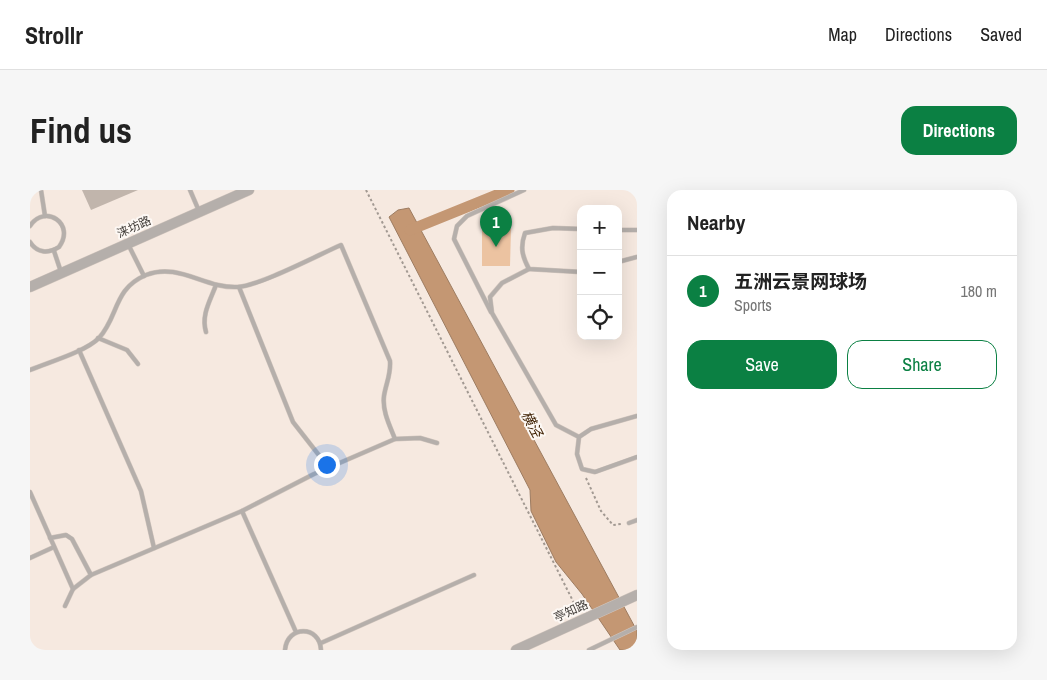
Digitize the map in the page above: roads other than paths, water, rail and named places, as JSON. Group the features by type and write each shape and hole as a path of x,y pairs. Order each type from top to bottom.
{"street":[{"name":"涞坊路","path":"30,288 248,190"},
{"name":"亭知路","path":"516,650 633,597"}],"lane":[{"path":"41,190 45,216"},
{"path":"190,190 199,212"},
{"path":"524,190 468,216 456,226 454,239 492,314 556,425 579,437"},
{"path":"30,226 36,219 45,216 57,219 64,230 63,242 54,251 41,252 30,242"},
{"path":"529,269 523,258 520,245 524,233 553,228 577,229"},
{"path":"622,230 637,230"},
{"path":"128,244 144,276"},
{"path":"30,370 79,350 98,338 107,326 119,297 127,287 144,276 160,271 174,271 216,285 239,287 341,245 390,361 391,373 384,397 384,408 396,439"},
{"path":"54,251 62,273"},
{"path":"622,261 637,257"},
{"path":"492,314 490,297 502,283 529,269 577,272"},
{"path":"206,332 204,315 216,285"},
{"path":"239,287 293,422 329,468"},
{"path":"98,338 127,350 138,364"},
{"path":"79,350 141,491 154,548"},
{"path":"579,437 591,430 637,416"},
{"path":"579,437 577,454 582,469 595,472 637,457"},
{"path":"65,606 73,589 91,575 242,511 329,468 396,439 420,438 436,442"},
{"path":"30,492 73,589"},
{"path":"30,505 35,503"},
{"path":"242,511 296,632"},
{"path":"629,523 637,520"},
{"path":"50,538 66,535 72,538 91,575"},
{"path":"30,558 54,547"},
{"path":"321,643 474,575"},
{"path":"589,650 637,627"},
{"path":"285,650 288,640 296,632 308,631 318,638 321,643 321,650"}],"waterway":[{"path":"410,230 509,190"}],"place":[{"name":"五洲云景网球场","path":"496,247"}],"water label":[{"name":"横泾","path":"532,424"}]}
